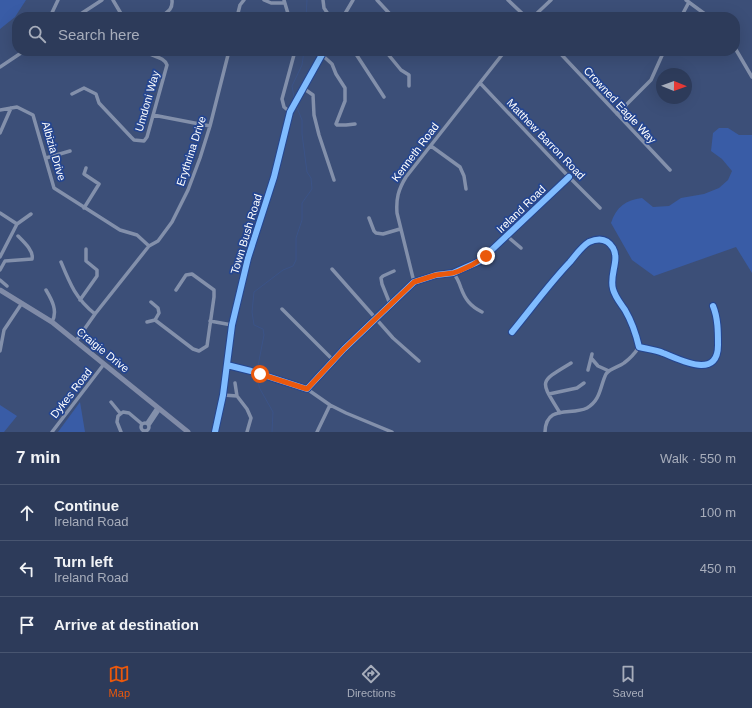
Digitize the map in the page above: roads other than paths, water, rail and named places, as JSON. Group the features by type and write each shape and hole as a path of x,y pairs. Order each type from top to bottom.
{"street":[{"path":"52,12 58,0"},
{"path":"84,12 102,0"},
{"path":"113,0 120,12"},
{"path":"167,12 170,10 172,0"},
{"path":"238,12 240,5 244,0"},
{"path":"264,0 271,3 284,2 287,12"},
{"path":"323,0 324,8 327,12"},
{"path":"347,12 353,0"},
{"path":"376,0 388,12"},
{"path":"508,0 521,12"},
{"path":"538,12 551,0"},
{"path":"683,12 688,1 702,12"},
{"path":"0,67 16,56"},
{"name":"Umdoni Way","path":"72,94 84,88 93,91 97,95 98,102 103,108 134,140 145,140 166,63 164,60 153,56"},
{"name":"Erythrina Drive","path":"78,341 94,314 149,246 158,241 177,214 200,158 210,126 228,56"},
{"path":"290,112 284,107 282,99 294,56"},
{"name":"Town Bush Road","path":"215,432 223,395 232,325 248,258 274,177 290,112 321,56"},
{"path":"325,56 332,64 336,74 345,88 344,105 336,124 355,124"},
{"path":"357,56 384,97"},
{"path":"389,56 401,70 408,75 409,86"},
{"name":"Kenneth Road","path":"414,282 400,229 396,201 398,192 406,177 501,56"},
{"name":"Crowned Eagle Way","path":"563,56 670,170"},
{"path":"617,114 649,82 662,56"},
{"path":"740,56 752,77"},
{"name":"Matthew Barron Road","path":"480,83 568,177 600,208"},
{"path":"303,88 313,95 314,115 334,180"},
{"path":"0,133 11,108"},
{"name":"Albizia Drive","path":"0,110 19,108 33,115 54,188 122,231 137,235 149,246"},
{"path":"153,115 210,126"},
{"path":"431,146 460,167 464,176 466,189"},
{"path":"46,158 70,151"},
{"path":"84,208 99,184 84,174 86,168"},
{"name":"Ireland Road","path":"307,389 333,360 414,282 436,275 453,273 480,261 568,177"},
{"path":"0,213 17,224"},
{"path":"18,236 31,251 33,256 32,259 4,261 0,258 17,224 31,214"},
{"path":"369,218 376,233 383,234 400,229"},
{"path":"507,236 520,248"},
{"path":"512,332 550,284 582,248 590,242 600,239 605,240 610,244 615,252 612,274 613,290 635,330 639,347"},
{"path":"80,300 98,272 86,261 86,249"},
{"path":"0,270 4,261"},
{"path":"61,262 72,289 80,300 94,314"},
{"path":"332,269 376,319 419,361"},
{"path":"390,304 381,278 394,271"},
{"path":"453,273 457,278 468,302 474,308 482,312"},
{"path":"155,320 193,349 199,351 207,346 214,297 213,289 192,274 186,275 176,290"},
{"path":"0,280 7,286"},
{"name":"Craigie Drive","path":"0,290 52,322 78,341 158,409 188,432"},
{"path":"46,290 53,303 55,316 52,322"},
{"path":"147,322 155,320 159,313 159,310 150,302"},
{"path":"0,351 4,330 22,303"},
{"path":"639,347 662,352 699,366 708,364 715,358 718,348 717,319 713,306"},
{"path":"282,309 333,360"},
{"path":"210,321 232,325"},
{"path":"545,432 546,420 550,417 560,412 586,408 592,405 598,397 607,373 624,363 639,347"},
{"path":"588,370 592,359 592,354"},
{"path":"592,359 598,366 609,371"},
{"path":"560,412 545,384 547,378 571,363"},
{"name":"Dykes Road","path":"52,432 104,364"},
{"path":"227,365 252,371 307,389 330,405 392,432"},
{"path":"235,383 237,396 247,409 251,418 247,432"},
{"path":"549,394 577,388 584,383"},
{"path":"223,395 237,396"},
{"path":"111,402 120,413"},
{"path":"317,432 330,405"},
{"path":"147,425 158,409"},
{"path":"120,413 126,412 147,425 153,432"},
{"path":"120,413 118,422 122,432"}],"waterway":[{"path":"306,12 307,0"},
{"path":"295,102 292,86 302,65 303,56"},
{"path":"257,371 264,335 263,329 254,325 252,312 254,292 283,270 293,266 296,260 296,238 302,220 302,203 312,189 311,178 307,172 302,134 302,120 296,105"},
{"path":"256,374 260,389 273,412 272,432"}]}
